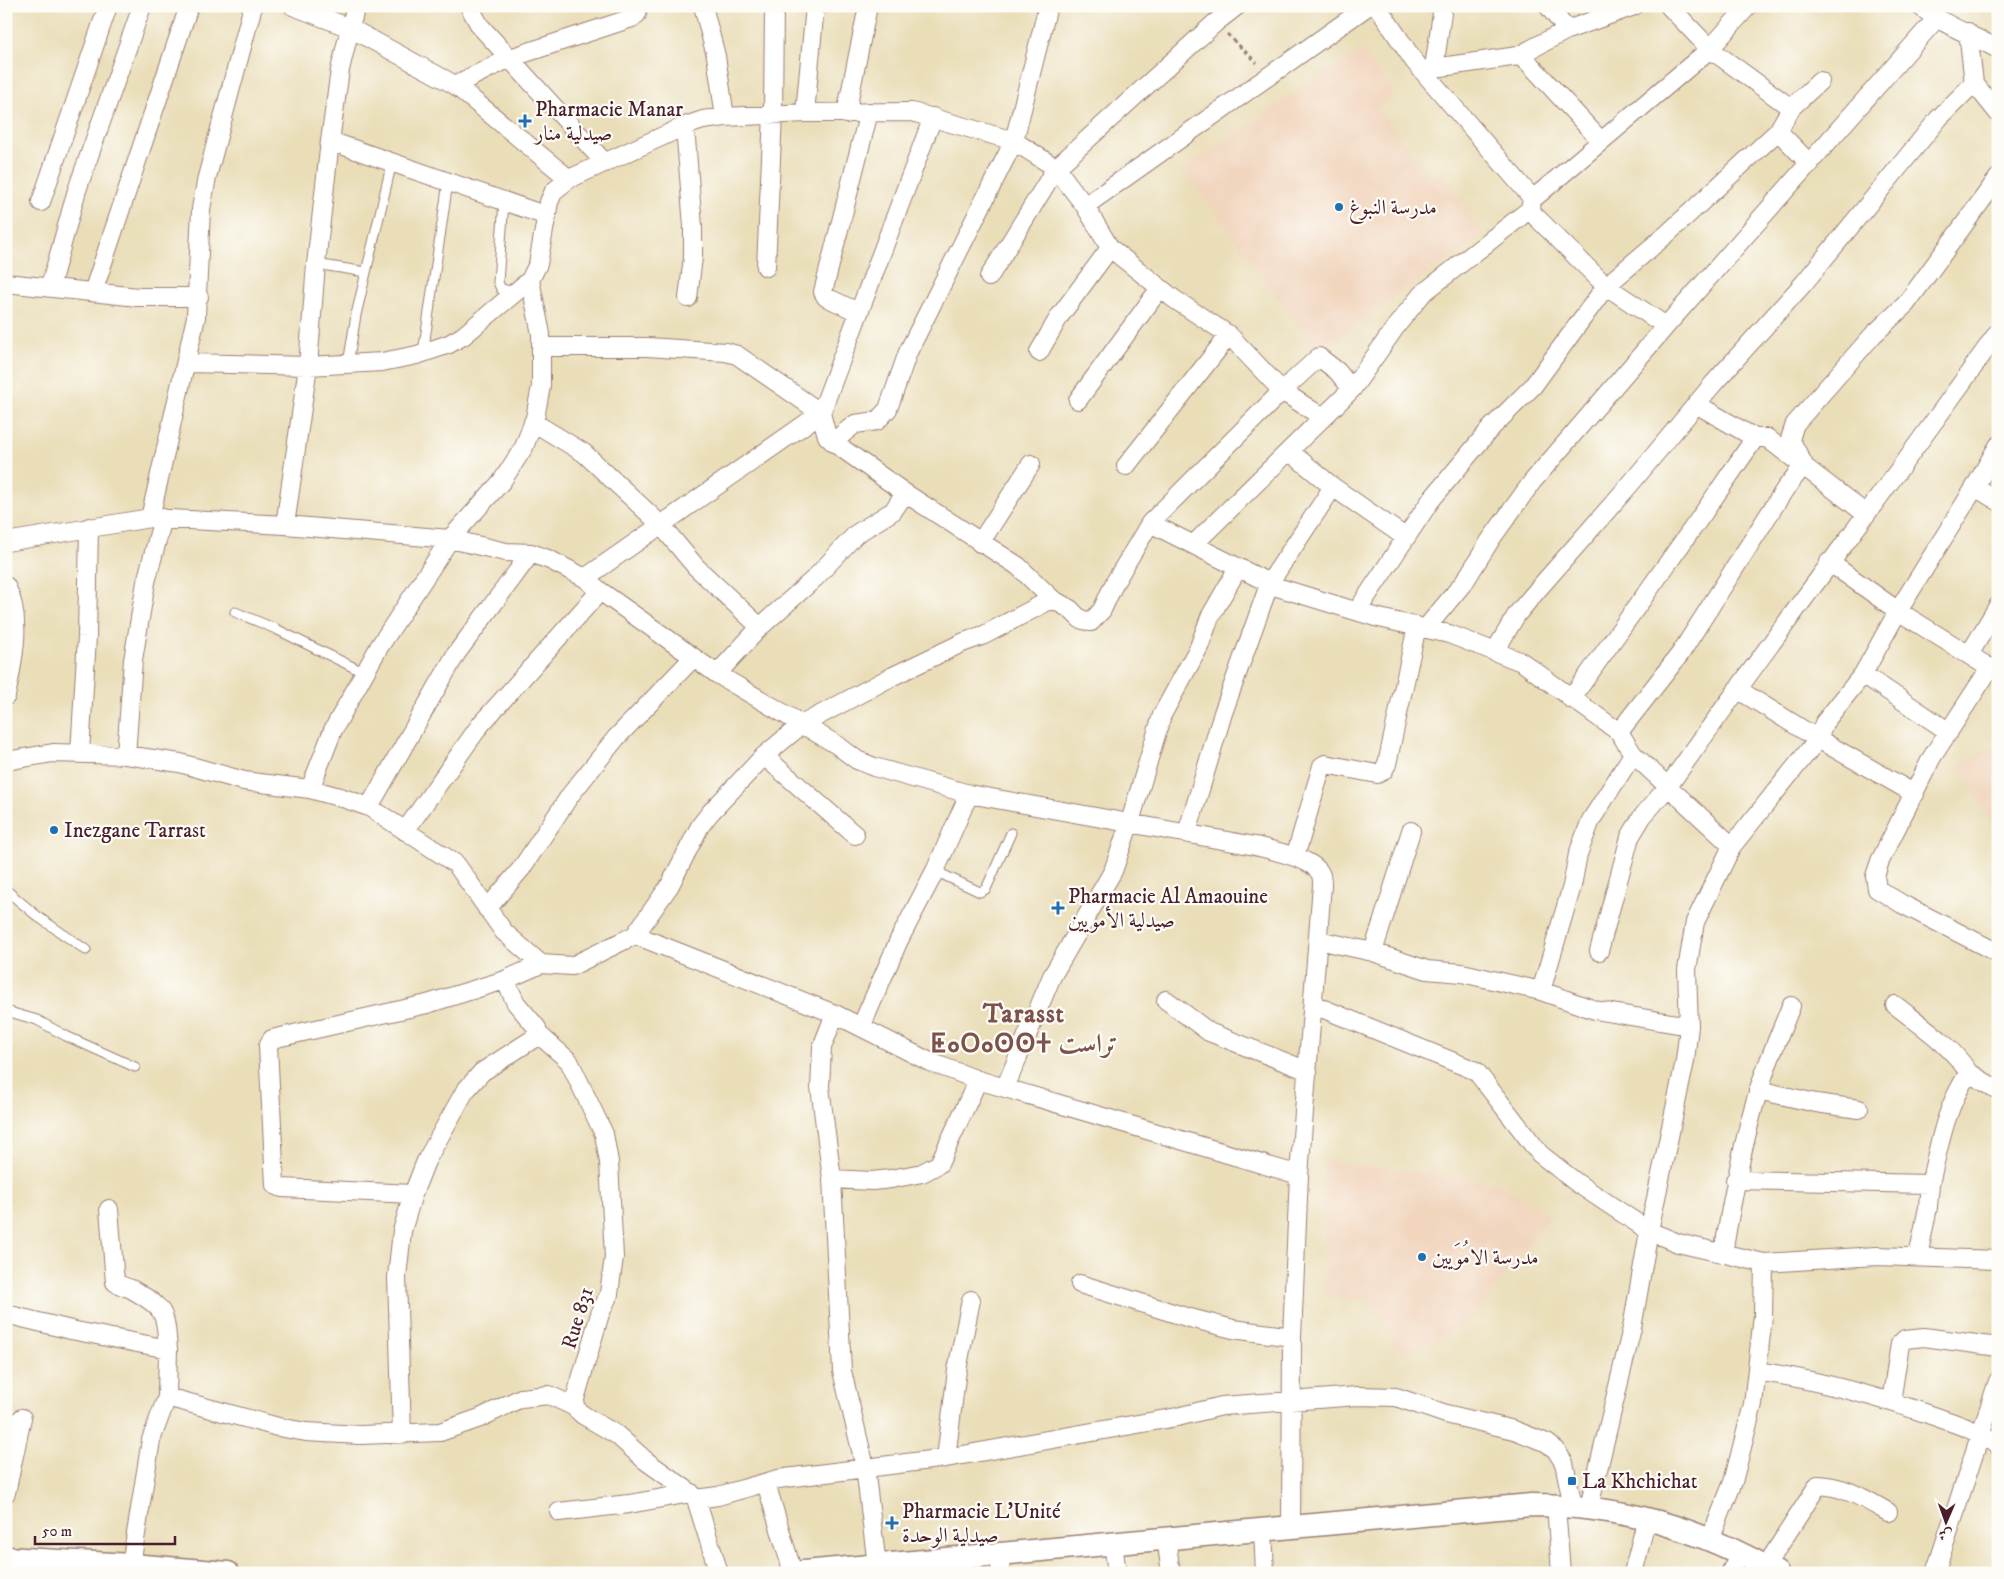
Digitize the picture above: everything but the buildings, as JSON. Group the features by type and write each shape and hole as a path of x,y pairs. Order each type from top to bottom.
{"street":[{"path":"41,202 108,6"},
{"path":"50,287 77,190 142,6"},
{"path":"94,292 189,6"},
{"path":"126,755 133,660 156,518 199,297 201,209 206,176 253,6"},
{"path":"293,6 350,28 455,85 569,179"},
{"path":"285,525 308,366 316,264 330,141 340,70 356,6"},
{"path":"469,6 480,26 605,164"},
{"path":"455,85 510,58 632,18 637,14 638,6"},
{"path":"703,6 716,56 725,117"},
{"path":"766,266 773,115 774,6"},
{"path":"805,113 815,6"},
{"path":"846,114 868,6"},
{"path":"833,442 855,424 877,421 888,409 908,352 1014,141 1048,6"},
{"path":"989,277 1056,168 1236,6"},
{"path":"1085,206 1368,6"},
{"path":"1377,6 1414,61 1431,73 1531,204 1606,286 1666,326"},
{"path":"1431,73 1443,6"},
{"path":"1548,6 1566,30"},
{"path":"1431,73 1518,56 1566,30 1634,6"},
{"path":"1669,6 1710,49 1791,108"},
{"path":"1194,544 1352,389 1397,324 1422,294 1531,204 1601,141 1710,49 1748,6"},
{"path":"1920,6 1936,19 1968,32 1998,49"},
{"path":"1295,857 1324,764 1377,774 1383,771 1387,764 1422,627 1465,581 1491,539 1532,482 1666,326 1936,19"},
{"path":"1968,32 1974,83 1998,113"},
{"path":"1518,56 1528,61 1601,141"},
{"path":"1356,611 1404,537 1461,462 1533,386 1606,286 1667,234 1778,131 1791,108 1820,81"},
{"path":"1495,651 1517,614 1632,482 1696,404 1804,283 1938,118 1974,83"},
{"path":"858,312 826,297 823,292 869,112"},
{"path":"187,363 308,366 382,362 423,353 463,336 530,280 538,264 549,202 554,191 569,179 685,126 703,120 805,113 912,112 1014,141 1056,168 1085,206 1110,248 1160,288 1229,335 1282,391 1322,418"},
{"path":"933,117 821,413 827,436 905,493 1018,566 1052,599 1070,609 1080,619 1091,622 1102,610 1115,582 1150,523 1282,391 1319,357 1337,371 1352,389"},
{"path":"685,126 693,227 693,257 688,298"},
{"path":"1778,131 1810,164"},
{"path":"330,141 547,216"},
{"path":"1804,465 1790,439 1796,424 1873,335 1906,304 1998,178"},
{"path":"1039,352 1059,317 1110,248"},
{"path":"310,789 333,730 379,647 450,539 502,481 524,447 534,422 541,386 541,334 530,280"},
{"path":"6,283 138,297 199,297"},
{"path":"1078,400 1160,288"},
{"path":"1599,951 1630,837 1642,817 1667,788 1737,688 1829,562 1930,429 1998,332"},
{"path":"1126,466 1229,335"},
{"path":"542,347 647,347 726,352 747,359 821,413"},
{"path":"1696,404 1755,438 1767,438 1866,514"},
{"path":"585,578 821,413"},
{"path":"534,422 584,454 660,524 696,567 760,627"},
{"path":"1571,699 1702,516 1755,438"},
{"path":"1561,1573 1572,1506 1632,1328 1649,1231 1685,1061 1689,1026 1687,970 1696,922 1732,846 1818,740 1824,723 1863,674 1898,611 1975,488 1998,446"},
{"path":"1289,451 1333,487 1404,537"},
{"path":"980,543 1032,464"},
{"path":"1619,732 1680,654 1785,489 1804,465"},
{"path":"1187,833 1223,713 1270,582 1333,487"},
{"path":"1975,488 1998,501"},
{"path":"717,674 760,627 815,578 856,534 893,511 905,493"},
{"path":"6,542 88,527 156,518 285,525 450,539 506,552 531,553 550,560 585,578 600,592 717,674 837,745 857,760 874,767 969,794 1255,846 1295,857 1313,866 1320,874 1322,885 1314,1005 1299,1175 1292,1337 1291,1527"},
{"path":"1150,523 1277,587 1356,611 1448,634 1522,662 1619,732 1633,754 1667,788 1732,846"},
{"path":"80,753 87,637 88,527"},
{"path":"369,807 456,654 531,553"},
{"path":"1829,562 1898,611 1969,655 1994,667 1932,757 1880,861 1875,876 1878,889 1902,904 1998,952"},
{"path":"1005,1088 1052,976 1112,871 1130,822 1162,715 1199,647 1210,617 1238,568"},
{"path":"6,586 13,598 15,616 13,666 6,696"},
{"path":"405,831 481,724 600,592"},
{"path":"413,1194 282,1188 275,1184 268,1046 270,1041 322,1026 427,1004 505,980 541,964 572,966 634,935 670,885 700,826 719,801 764,756 801,725 893,676 962,643 984,635 1052,599"},
{"path":"1969,655 1998,606"},
{"path":"487,909 521,869 571,794 616,738 693,658"},
{"path":"1863,674 1949,732"},
{"path":"1737,688 1818,740 1915,794"},
{"path":"6,761 53,753 126,755 180,763 252,782 310,789 369,807 456,864 504,932 541,964"},
{"path":"1541,991 1572,886 1578,854 1588,828 1633,754"},
{"path":"764,756 855,835"},
{"path":"861,1027 899,940 935,871 969,794"},
{"path":"1373,952 1411,831"},
{"path":"634,935 835,1014 930,1062 978,1080 1299,1175"},
{"path":"1318,940 1373,952 1427,970 1462,973 1541,991 1595,1010 1689,1026"},
{"name":"Rue 831","path":"505,980 516,1003 536,1028 537,1033 569,1061 604,1134 609,1162 614,1257 612,1276 609,1294 600,1314 573,1406"},
{"path":"1166,1000 1209,1032 1308,1071"},
{"path":"1314,1005 1476,1071 1540,1154 1577,1184 1649,1231 1678,1243 1764,1262 1876,1256 1998,1260"},
{"path":"1895,1005 1956,1054 1969,1073 1998,1090"},
{"path":"1723,1254 1736,1180 1758,1090 1791,1006"},
{"path":"835,1014 822,1047 820,1080 832,1179 842,1371 865,1467 877,1566"},
{"path":"402,1434 397,1277 402,1231 413,1194 426,1161 465,1091 482,1072 536,1037 537,1033"},
{"path":"1918,1257 1928,1208 1930,1184 1952,1104 1958,1088 1969,1073"},
{"path":"832,1179 891,1179 922,1173 939,1164 978,1080"},
{"path":"1758,1090 1816,1103 1859,1109"},
{"path":"1736,1180 1930,1184"},
{"path":"109,1209 115,1282 130,1288 161,1309 165,1318 168,1349 167,1397 151,1440 120,1567"},
{"path":"1710,1540 1733,1482 1739,1452 1748,1427 1763,1316 1764,1262"},
{"path":"1080,1284 1196,1320 1233,1329 1292,1337"},
{"path":"946,1458 957,1370 971,1300"},
{"path":"6,1314 71,1330 168,1349"},
{"path":"1891,1402 1900,1344 1905,1338 1924,1337 1998,1347"},
{"path":"1757,1371 1817,1382 1891,1402 1992,1440"},
{"path":"1936,1572 1992,1440 1998,1382"},
{"path":"167,1397 278,1427 306,1432 360,1435 440,1432 480,1418 521,1398 549,1396 573,1406 582,1415 617,1435 646,1461 694,1496 719,1573"},
{"path":"559,1512 694,1496 766,1483 778,1479 946,1458 1177,1417 1222,1406 1293,1403 1358,1396 1396,1397 1446,1414 1531,1436 1547,1443 1556,1450 1564,1464 1572,1506"},
{"path":"6,1493 22,1418"},
{"path":"766,1483 793,1573 877,1566 1000,1563 1113,1543 1508,1506 1572,1506 1647,1518 1710,1540 1735,1563 1771,1570 1818,1485 1835,1485 1854,1492 1888,1512"},
{"path":"1633,1573 1647,1518"},
{"path":"1263,1530 1265,1573"},
{"path":"1166,1538 1170,1573"},
{"path":"1113,1543 1117,1573"},
{"path":"6,1558 68,1567 120,1567 228,1573"}],"lane":[{"path":"348,364 366,272 392,162"},
{"path":"423,353 448,182"},
{"path":"504,202 498,282 501,289 515,292"},
{"path":"316,264 366,272"},
{"path":"236,612 276,628 366,673"},
{"path":"935,871 980,892 986,889 1010,833"},
{"path":"6,890 37,916 86,950"},
{"path":"6,1011 37,1020 66,1036 134,1067"}],"path":[{"path":"1215,23 1270,75"}],"shaded area":[{"name":"مدرسة النبوغ","path":"1362,49 1395,94 1378,110 1430,179 1444,174 1484,235 1317,351 1183,168"},
{"path":"1998,743 1998,836 1959,765"},
{"name":"مدرسة الامُوَيين","path":"1324,1160 1495,1182 1550,1216 1469,1323 1401,1355 1370,1301 1325,1297"}],"place":[{"name":"Pharmacie Manar صيدلية منار","path":"525,121"},
{"name":"مدرسة النبوغ","path":"1339,207"},
{"name":"Inezgane Tarrast","path":"54,830"},
{"name":"Pharmacie Al Amaouine صيدلية الأمويين","path":"1058,908"},
{"name":"مدرسة الامُوَيين","path":"1422,1257"},
{"name":"La Khchichat","path":"1572,1481"},
{"name":"Pharmacie L'Unité صيدلية الوحدة","path":"892,1523"}],"district":[{"name":"Tarasst ⵟⴰⵔⴰⵙⵙⵜ تراست","path":"1024,1028"}]}
